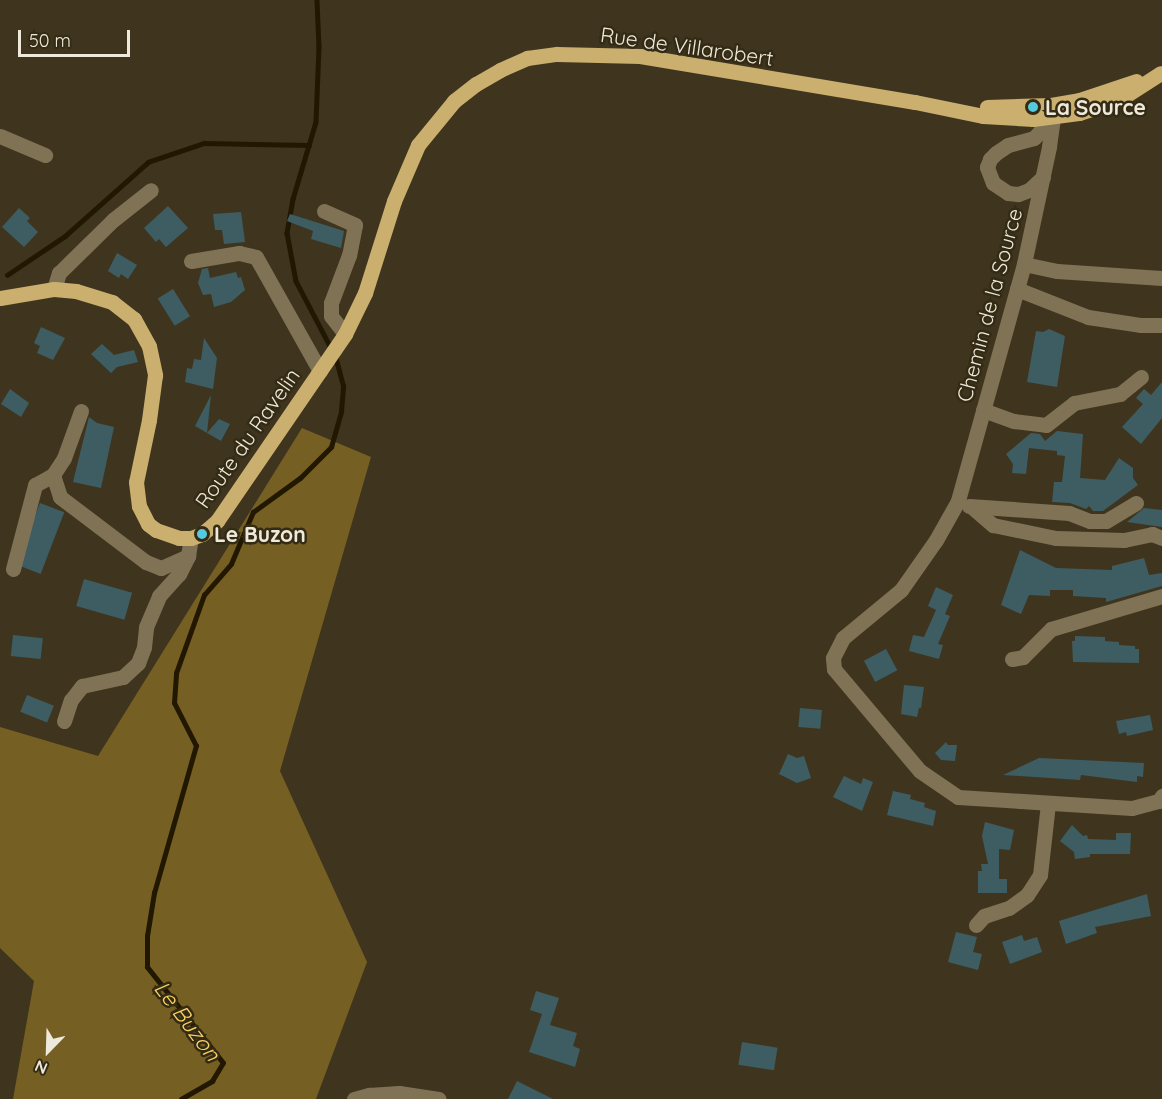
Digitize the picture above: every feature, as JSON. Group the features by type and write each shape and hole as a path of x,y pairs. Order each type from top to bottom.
{"main road":[{"name":"Rue de Villarobert","path":"336,348 365,293 394,201 418,145 441,115 476,84 527,58 586,53 640,56 915,102 983,116 1012,119 1053,118 1079,113 1122,98 1162,72"},
{"name":"Rue de Villarobert","path":"915,102 1014,108 1070,102 1162,72"},
{"path":"0,298 54,289 76,291 112,302 134,319 143,332 153,361 154,382 136,482 137,500 148,524 156,530 179,538 190,538"},
{"name":"Route du Ravelin","path":"190,538 202,534 217,521 336,348"}],"street":[{"path":"1042,177 1029,190 1018,194 1008,193 993,183 987,167 990,159 1008,145 1034,138 1053,118 1056,111 1064,109 1070,102"},
{"name":"Chemin de la Source","path":"1048,804 958,796 942,787 920,771 834,669 833,658 843,638 901,590 965,504 983,410 1024,264 1053,118"},
{"path":"0,136 45,155"},
{"path":"54,289 59,273 113,220 151,190"},
{"path":"324,211 355,225 348,255 331,303 331,316 345,334"},
{"path":"191,261 239,253 256,256 323,366"},
{"path":"1024,264 1057,271 1162,278"},
{"path":"1017,289 1088,317 1142,325 1162,325"},
{"path":"983,410 1014,421 1046,425 1074,403 1120,394 1141,377"},
{"path":"13,569 35,485 53,475 64,458 81,411"},
{"path":"53,475 60,497 146,562 161,568 188,556"},
{"path":"965,504 1069,513 1090,521 1106,521 1136,502"},
{"path":"965,504 993,525 1056,538 1124,540 1152,534 1162,538"},
{"path":"64,721 70,700 82,686 123,677 138,663 144,647 146,627 159,596 179,574 188,556 190,538"},
{"path":"1012,659 1023,657 1051,629 1162,596"},
{"path":"976,925 984,916 1009,908 1027,895 1040,875 1048,804 1132,808 1160,801 1162,796"},
{"path":"354,1099 369,1095 399,1093 439,1099"}],"shaded area":[{"path":"302,428 371,457 280,771 367,962 316,1099 13,1099 34,981 0,948 0,727 98,756"}],"building":[{"path":"168,206 188,228 166,247 159,239 156,242 144,228"},
{"path":"19,208 30,218 27,221 38,232 24,247 2,227"},
{"path":"241,212 245,242 224,244 222,230 215,230 213,214"},
{"path":"290,214 344,231 341,248 311,239 313,231 287,221"},
{"path":"117,253 137,265 128,279 121,274 119,278 108,271"},
{"path":"208,268 210,278 236,272 238,278 241,277 245,290 231,302 214,307 211,294 203,295 198,283 202,269"},
{"path":"173,289 190,316 175,326 158,299"},
{"path":"41,327 65,338 53,360 37,353 40,346 34,343"},
{"path":"1049,329 1065,336 1057,387 1027,382 1036,331 1043,332"},
{"path":"204,338 217,358 213,389 185,382 187,368 192,369 194,359 201,360"},
{"path":"102,344 114,355 134,350 138,362 117,367 111,373 91,354"},
{"path":"1162,382 1162,418 1141,444 1122,427 1143,404 1136,398 1144,389 1151,395"},
{"path":"10,389 29,403 21,417 1,404"},
{"path":"211,395 207,433 195,426"},
{"path":"89,417 97,423 114,427 101,488 73,482"},
{"path":"219,419 230,424 221,441 207,433"},
{"path":"1057,431 1083,434 1080,478 1105,480 1119,458 1133,468 1133,478 1138,485 1103,511 1093,511 1089,506 1086,509 1070,503 1052,502 1054,482 1062,482 1065,456 1057,455 1057,451 1029,448 1026,474 1012,473 1013,464 1006,454 1031,433 1040,434 1045,441"},
{"path":"40,503 64,512 41,574 16,565"},
{"path":"1144,508 1162,510 1162,527 1127,522"},
{"path":"1020,550 1056,568 1112,570 1112,566 1144,558 1149,575 1162,573 1162,586 1106,602 1106,598 1073,596 1073,590 1050,590 1050,596 1029,595 1021,614 1001,605"},
{"path":"84,579 132,593 124,620 76,606"},
{"path":"936,587 953,595 945,614 950,616 938,644 943,645 939,659 909,651 913,635 924,637 936,610 928,606"},
{"path":"13,635 43,638 41,659 11,656"},
{"path":"1075,636 1105,637 1105,641 1135,646 1135,649 1139,649 1139,663 1073,662 1072,641 1075,641"},
{"path":"886,649 897,670 875,682 864,661"},
{"path":"904,685 924,687 921,708 919,708 917,717 901,714"},
{"path":"27,695 54,706 47,723 20,712"},
{"path":"800,708 822,710 820,729 798,727"},
{"path":"1150,715 1153,730 1127,736 1126,732 1119,734 1116,721"},
{"path":"946,742 948,745 957,745 955,761 941,760 935,753"},
{"path":"788,754 797,758 804,756 811,778 797,783 779,774"},
{"path":"1039,758 1144,763 1143,777 1137,776 1137,782 1081,775 1080,780 1003,775"},
{"path":"844,776 861,784 863,778 873,782 862,811 833,797"},
{"path":"893,791 911,795 910,799 925,803 924,807 936,811 933,826 887,815"},
{"path":"985,822 1014,830 1010,850 999,849 999,879 1007,879 1007,893 978,893 978,871 982,871 981,864 988,864 982,836"},
{"path":"1072,825 1083,836 1087,835 1088,839 1116,840 1116,833 1131,833 1130,854 1090,854 1090,857 1075,859 1074,852 1060,841"},
{"path":"1147,894 1151,916 1095,927 1097,933 1066,944 1059,921"},
{"path":"956,932 977,937 973,952 982,954 978,970 948,962"},
{"path":"1022,935 1024,941 1037,937 1042,952 1010,964 1002,942"},
{"path":"536,991 559,998 550,1025 577,1033 573,1046 580,1049 575,1067 529,1052 542,1014 530,1010"},
{"path":"742,1042 778,1048 774,1070 738,1065"},
{"path":"517,1081 553,1099 508,1099"}],"waterway":[{"name":"Le Buzon","path":"317,0 319,47 316,122 293,199 287,233 296,281 331,348"},
{"path":"7,275 65,236 148,162 204,143 309,145"},
{"name":"Le Buzon","path":"181,1099 212,1081 223,1063 147,967 147,936 154,893 196,746 174,703 176,673 204,595 231,564 253,512 300,478 331,447 341,411 343,386 335,356"}],"place":[{"name":"La Source","path":"1033,107"},
{"name":"Le Buzon","path":"202,534"}]}
